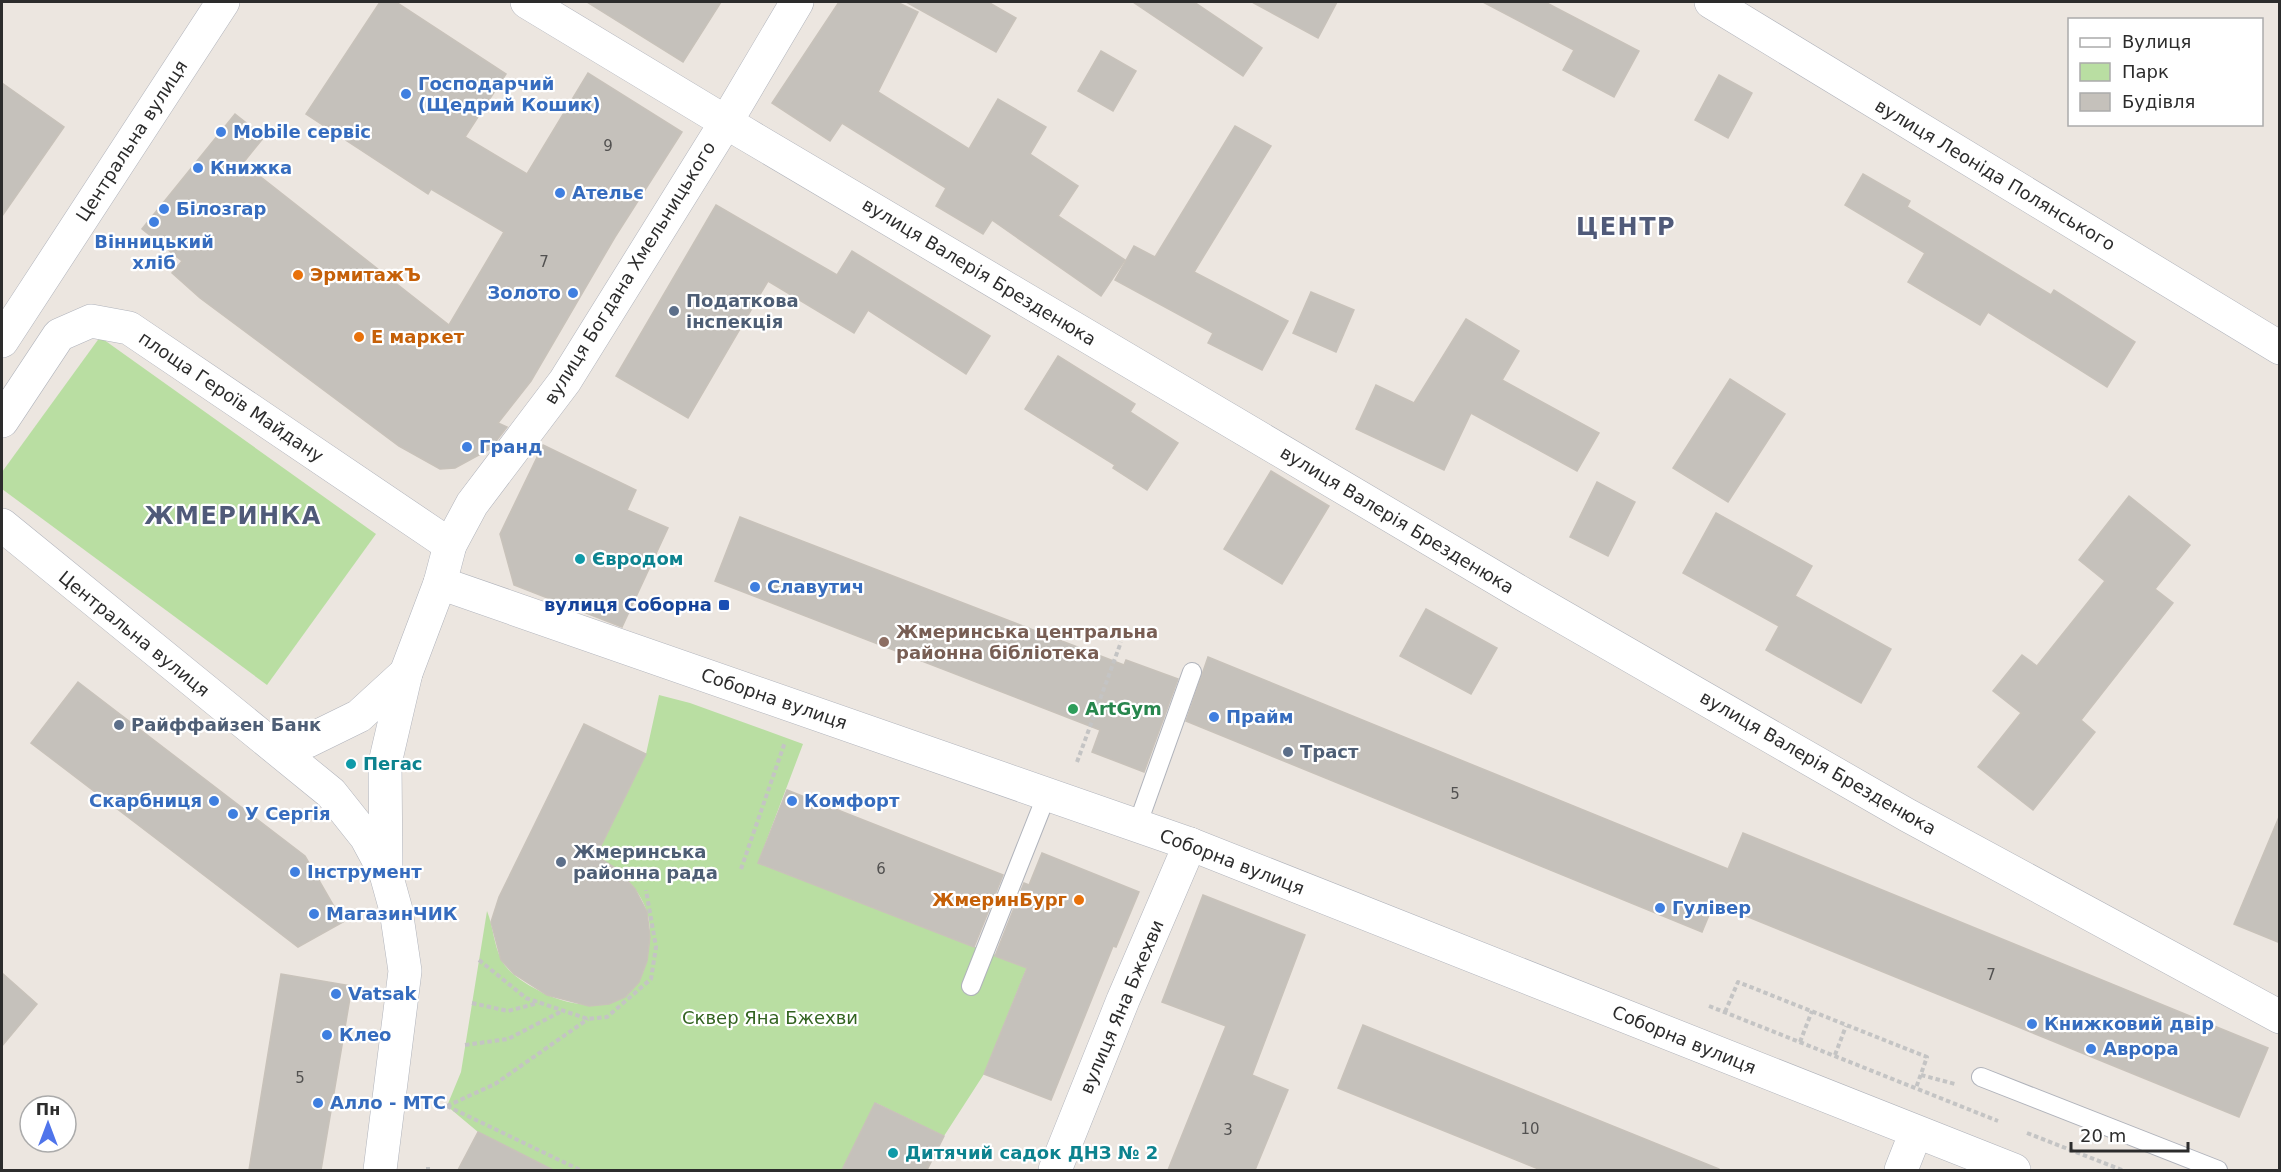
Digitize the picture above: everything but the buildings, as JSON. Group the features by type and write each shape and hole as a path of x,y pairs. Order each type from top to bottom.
{"street":[{"name":"Центральна вулиця","path":"2,342 223,2"},
{"name":"вулиця Валерія Брезденюка","path":"527,2 1528,597 1876,798 2280,1017"},
{"name":"вулиця Богдана Хмельницького","path":"380,1170 405,971 396,910 386,874 385,763 406,673 440,583 450,544 472,504 565,381 726,122 797,2"},
{"name":"вулиця Леоніда Полянського","path":"1711,2 2280,348"},
{"name":"площа Героїв Майдану","path":"2,421 58,335 91,321 129,328 450,544"},
{"name":"Центральна вулиця","path":"2,525 242,721 273,743 331,793 366,837 386,874"},
{"name":"Соборна вулиця","path":"440,583 1190,844 2014,1170"},
{"path":"273,743 308,741 359,716 406,673"},
{"name":"вулиця Яна Бжехви","path":"1055,1170 1123,1000 1190,844"},
{"path":"1901,1170 1916,1132"}],"lane":[{"path":"1137,826 1192,672"},
{"path":"971,986 1047,795"},
{"path":"1982,1077 2218,1170"}],"path":[{"path":"1077,762 1121,642"},
{"path":"741,869 786,739"},
{"path":"479,960 526,998 588,1019 607,1017 651,979 656,947 646,890"},
{"path":"1725,1012 1738,982 1812,1011 1927,1057 1916,1088"},
{"path":"472,1003 508,1011 540,1003"},
{"path":"1709,1006 2002,1123"},
{"path":"465,1045 508,1039 563,1011"},
{"path":"1800,1042 1812,1011"},
{"path":"580,1170 447,1106 495,1084 588,1019"},
{"path":"1835,1055 1846,1026"},
{"path":"1921,1075 1965,1086"},
{"path":"2024,1131 2122,1170"}],"green space":[{"path":"100,337 376,534 267,685 2,489 2,472"},
{"name":"Сквер Яна Бжехви","path":"659,695 690,703 803,744 758,863 1027,967 984,1074 944,1136 876,1103 842,1170 553,1170 478,1132 447,1106 461,1072 487,911 504,965 525,983 560,1000 594,1005 610,1002 624,996 635,986 643,972 650,932 643,903 639,894 626,879 596,856 646,754"}],"place":[{"name":"Господарчий (Щедрий Кошик)","path":"406,94"},
{"name":"Mobile сервіс","path":"221,132"},
{"name":"Книжка","path":"198,168"},
{"name":"Ательє","path":"560,193"},
{"name":"Білозгар","path":"164,209"},
{"name":"Вінницький хліб","path":"154,222"},
{"name":"ЭрмитажЪ","path":"298,275"},
{"name":"Золото","path":"573,293"},
{"name":"Податкова інспекція","path":"674,311"},
{"name":"E маркет","path":"359,337"},
{"name":"Гранд","path":"467,447"},
{"name":"Євродом","path":"580,559"},
{"name":"Славутич","path":"755,587"},
{"name":"вулиця Соборна","path":"724,605"},
{"name":"Жмеринська центральна районна бібліотека","path":"884,642"},
{"name":"ArtGym","path":"1073,709"},
{"name":"Прайм","path":"1214,717"},
{"name":"Райффайзен Банк","path":"119,725"},
{"name":"Траст","path":"1288,752"},
{"name":"Пегас","path":"351,764"},
{"name":"Скарбниця","path":"214,801"},
{"name":"Комфорт","path":"792,801"},
{"name":"У Сергія","path":"233,814"},
{"name":"Жмеринська районна рада","path":"561,862"},
{"name":"Інструмент","path":"295,872"},
{"name":"ЖмеринБург","path":"1079,900"},
{"name":"Гулівер","path":"1660,908"},
{"name":"МагазинЧИК","path":"314,914"},
{"name":"Vatsak","path":"336,994"},
{"name":"Книжковий двір","path":"2032,1024"},
{"name":"Клео","path":"327,1035"},
{"name":"Аврора","path":"2091,1049"},
{"name":"Алло - МТС","path":"318,1103"},
{"name":"Дитячий садок ДНЗ № 2","path":"893,1153"}],"district":[{"name":"ЦЕНТР","path":"1626,227"},
{"name":"ЖМЕРИНКА","path":"233,516"}]}
